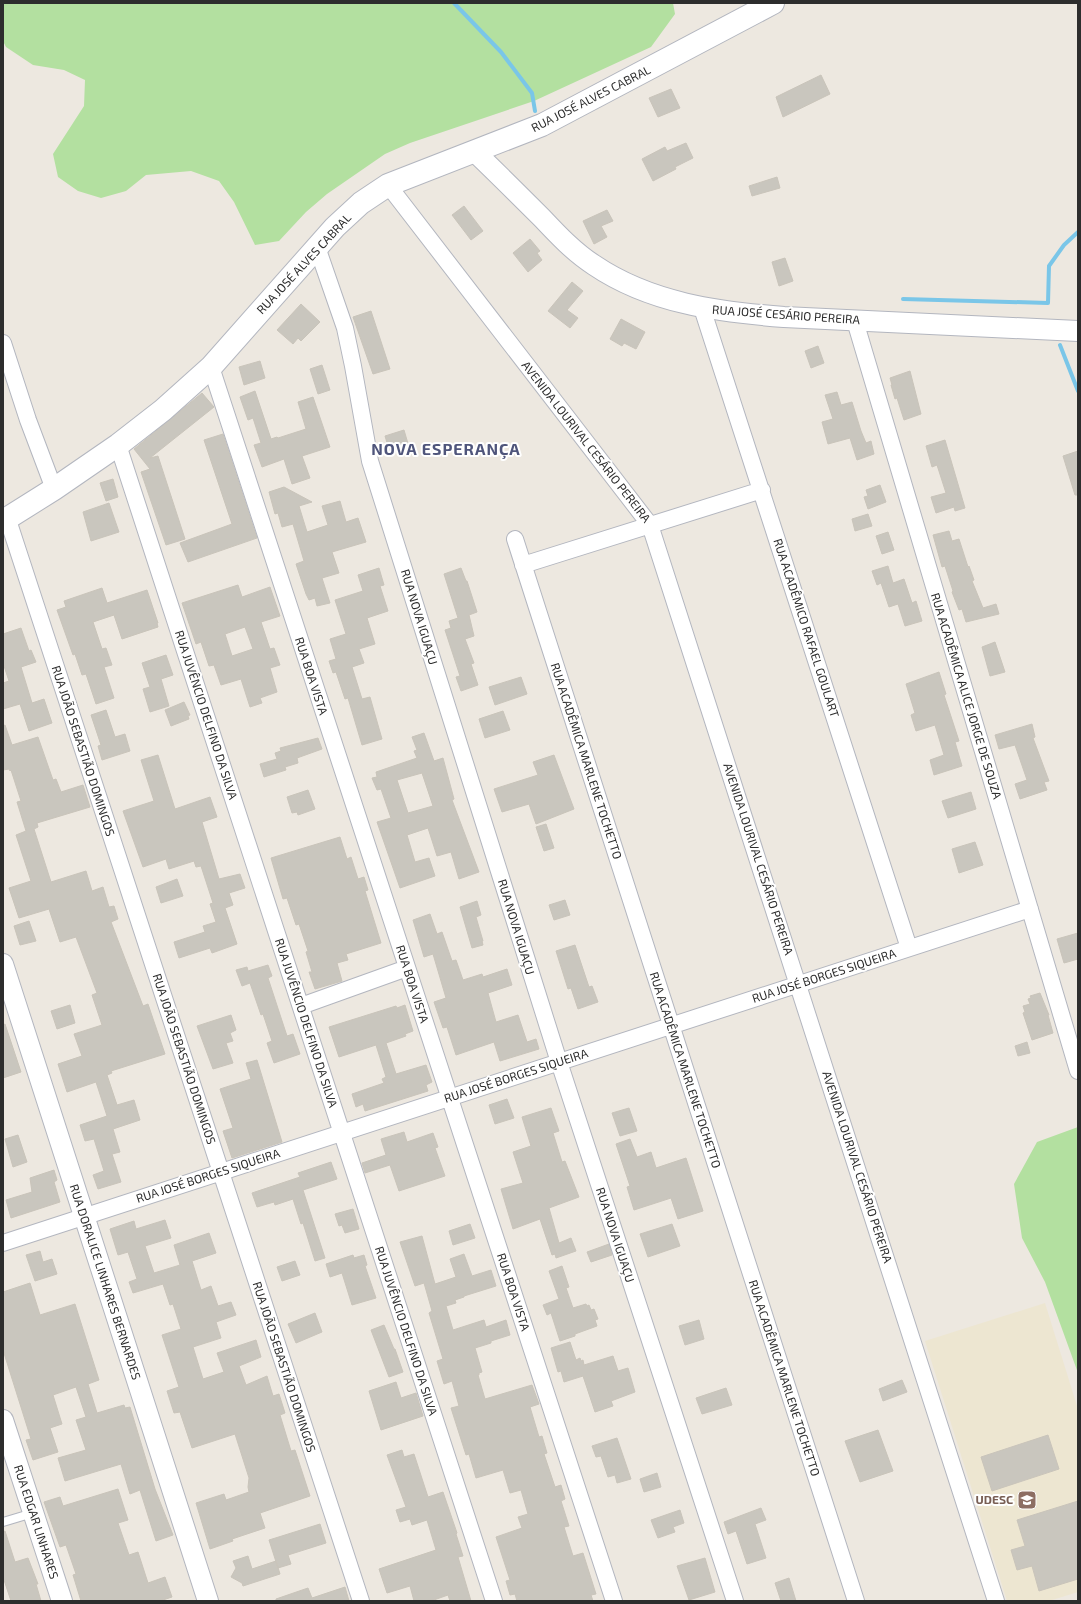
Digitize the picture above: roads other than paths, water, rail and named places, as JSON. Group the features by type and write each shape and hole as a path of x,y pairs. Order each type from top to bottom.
{"main road":[{"name":"RUA JOSÉ ALVES CABRAL","path":"5,519 54,489 118,445 163,410 210,367 335,227 362,203 388,185 542,125 774,3"}],"street":[{"name":"RUA JOSÉ CESÁRIO PEREIRA","path":"476,152 571,247 593,265 616,279 672,301 702,308 770,316 1078,331"},
{"name":"AVENIDA LOURIVAL CESÁRIO PEREIRA","path":"388,185 650,525 996,1601"},
{"name":"RUA NOVA IGUAÇU","path":"317,247 345,328 370,461 559,1062 735,1601"},
{"name":"RUA ACADÊMICO RAFAEL GOULART","path":"702,308 909,948"},
{"name":"RUA ACADÊMICA ALICE JORGE DE SOUZA","path":"855,321 1078,1071"},
{"path":"3,343 28,420 54,489"},
{"name":"RUA BOA VISTA","path":"210,367 614,1601"},
{"name":"RUA JUVÊNCIO DELFINO DA SILVA","path":"118,445 494,1601"},
{"path":"523,565 762,490"},
{"name":"RUA JOÃO SEBASTIÃO DOMINGOS","path":"5,519 361,1601"},
{"name":"RUA ACADÊMICA MARLENE TOCHETTO","path":"515,539 856,1601"},
{"name":"RUA JOSÉ BORGES SIQUEIRA","path":"3,1243 1030,909"},
{"name":"RUA DORALICE LINHARES BERNARDES","path":"3,964 208,1601"},
{"path":"301,1006 407,968"},
{"name":"RUA EDGAR LINHARES","path":"3,1420 62,1601"}],"lane":[{"path":"3,1522 33,1513"}],"waterway":[{"path":"454,3 501,52 532,93 535,111"},
{"path":"903,299 1048,303 1049,266 1064,245 1078,232"},
{"path":"1060,345 1078,391"}],"place":[{"name":"UDESC","path":"1027,1500"}],"district":[{"name":"NOVA ESPERANÇA","path":"446,449"}]}
